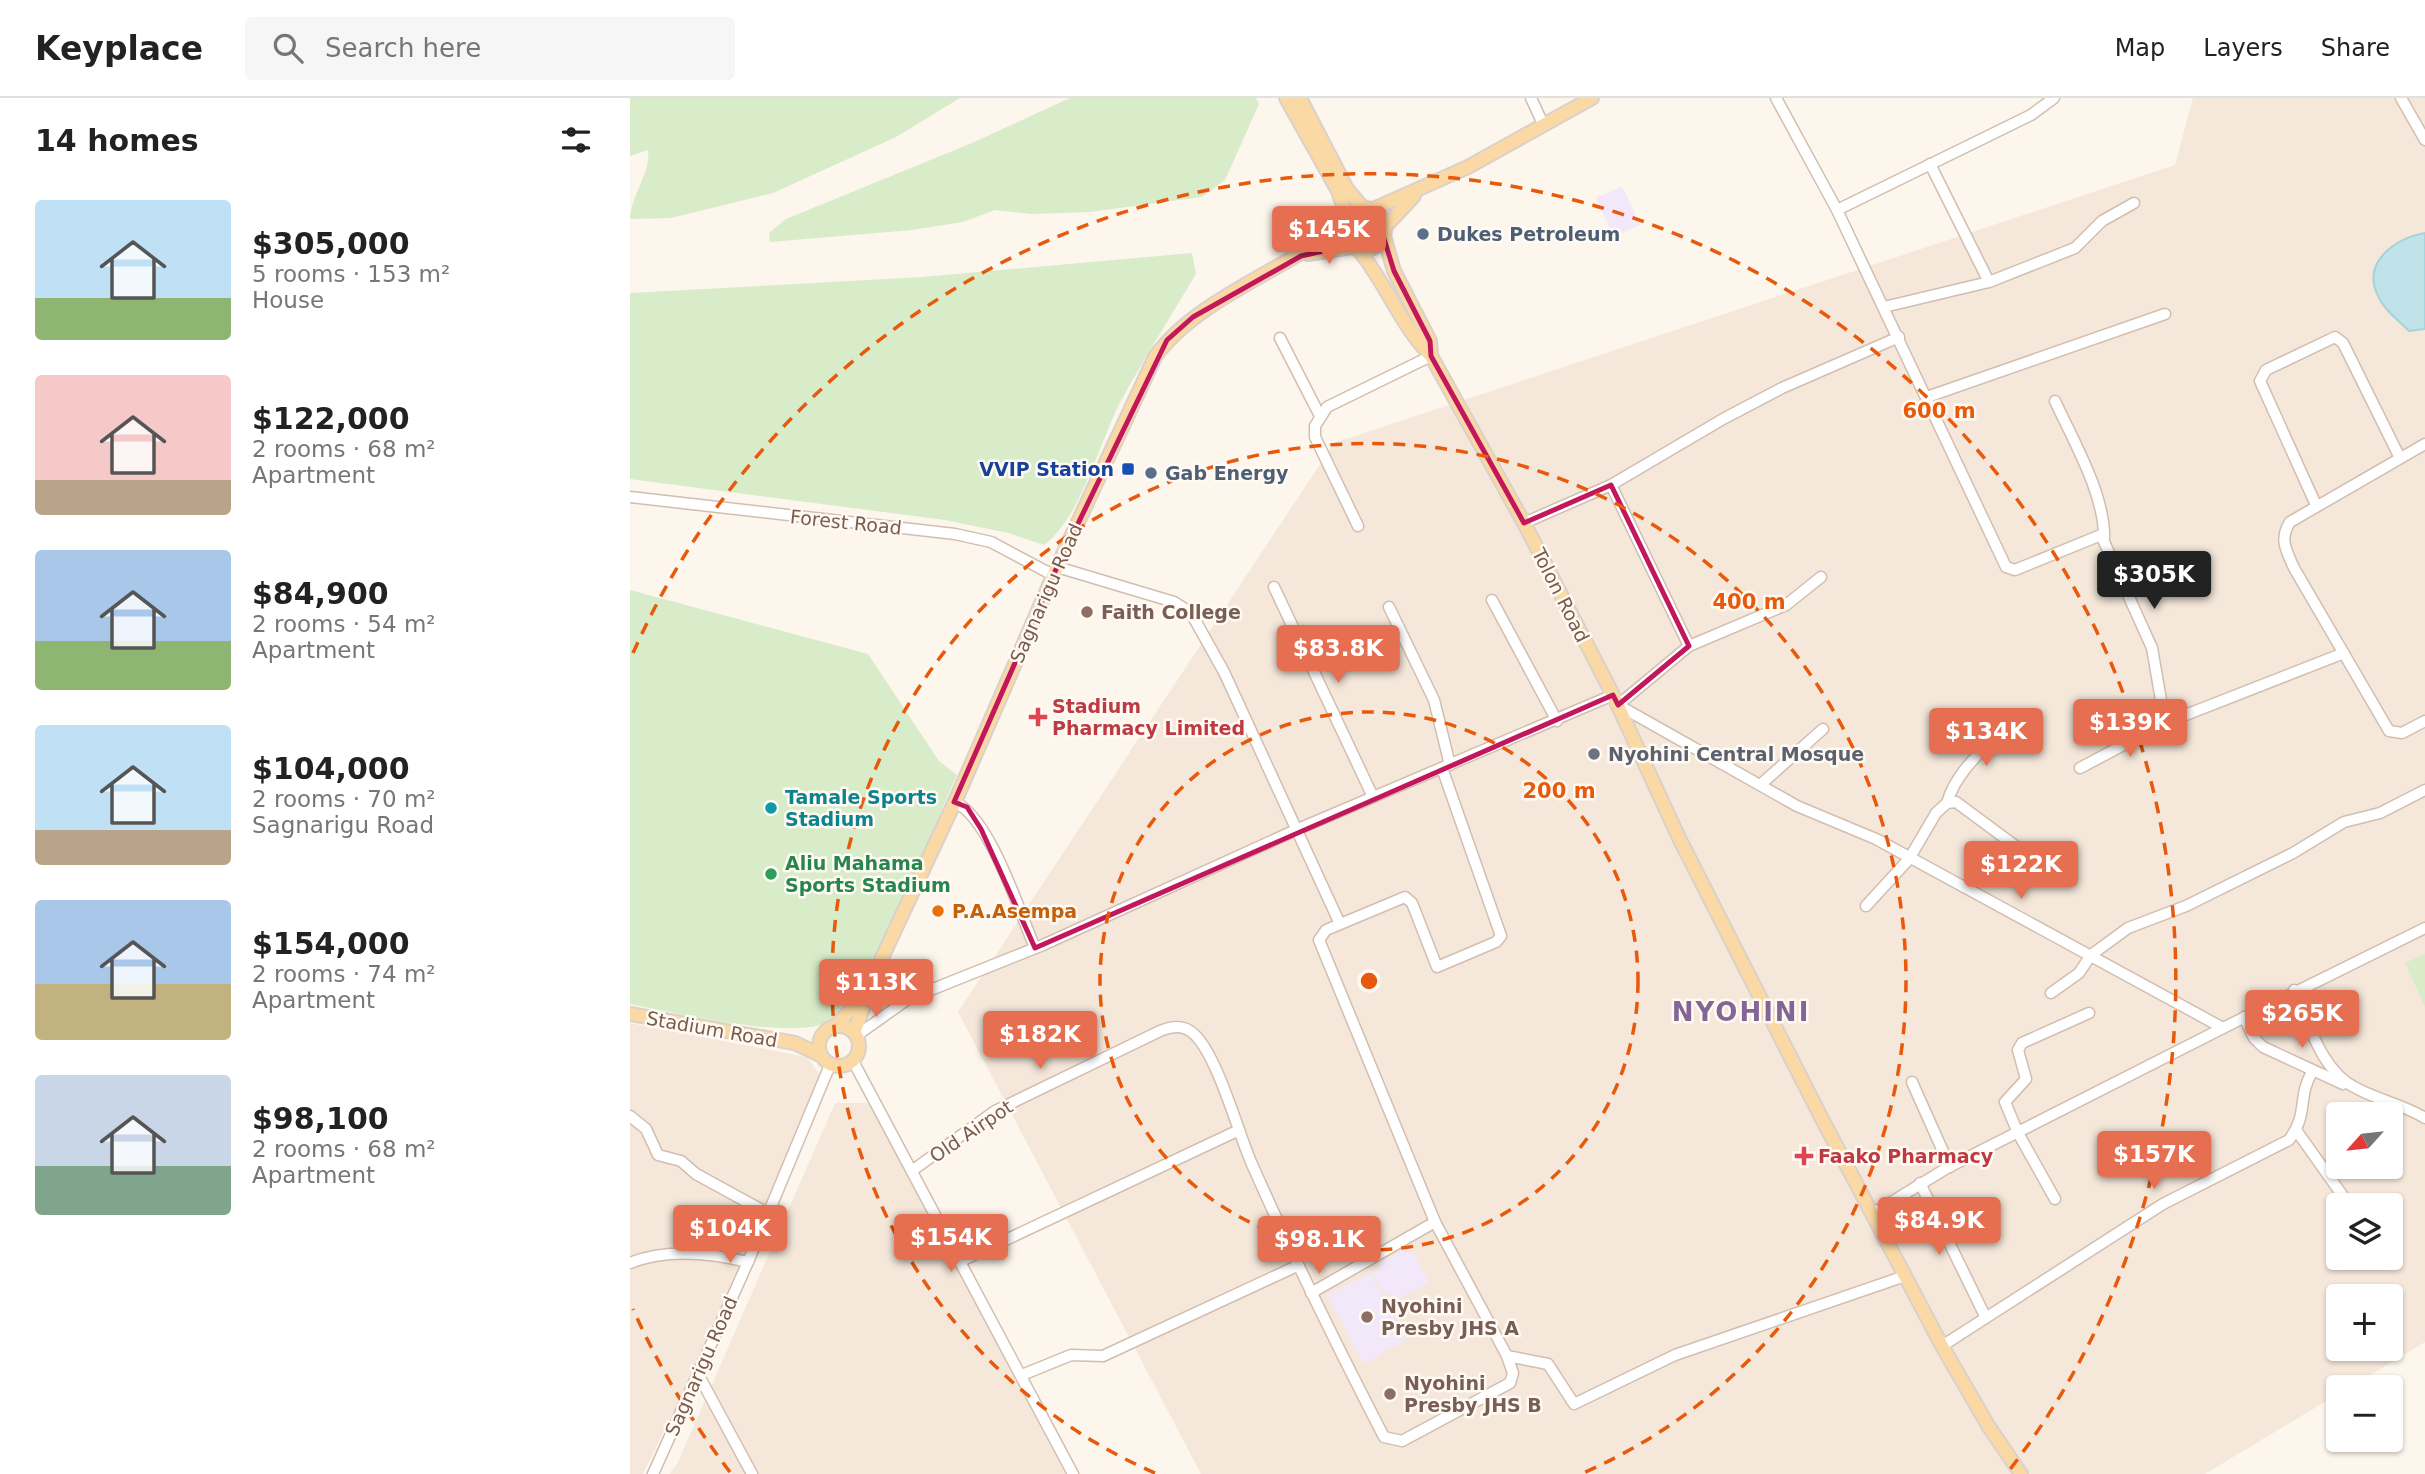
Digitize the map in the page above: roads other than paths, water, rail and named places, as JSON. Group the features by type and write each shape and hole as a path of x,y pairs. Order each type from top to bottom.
{"main road":[{"path":"1286,98 1338,191 1345,221 1344,237 1381,277 1418,343 1431,356"},
{"path":"1300,98 1347,189 1367,209 1380,217 1394,271 1430,341 1431,356"},
{"path":"1345,221 1367,209 1419,190 1468,167 1592,98"},
{"path":"1355,248 1376,247 1384,232 1419,190"},
{"name":"Sagnarigu Road","path":"855,1034 866,995 1055,571 1155,357 1167,340 1193,317 1301,256 1345,221"},
{"name":"Sagnarigu Road","path":"1301,256 1355,248"},
{"name":"Tolon Road","path":"1431,356 1524,523 1615,700 1680,840 1872,1214 1942,1346 2021,1474"},
{"name":"Sagnarigu Road","path":"835,1026 866,995"},
{"name":"Stadium Road","path":"630,1014 795,1043 820,1055"},
{"path":"835,1026 844,1026 855,1034 859,1046 853,1061 844,1066 830,1065 820,1055 818,1044 822,1034 835,1026"},
{"name":"Stadium Road","path":"795,1043 822,1034"}],"street":[{"path":"1531,98 1543,124"},
{"path":"1776,98 1837,209 2008,570 2097,535 2104,538"},
{"path":"1837,209 2031,115 2054,98"},
{"path":"2402,98 2425,140"},
{"path":"1930,164 1989,282"},
{"path":"1884,307 1989,282 2075,248 2102,221 2134,203"},
{"path":"1927,397 2165,314"},
{"path":"1524,523 1611,485 1723,419 1782,388 1899,337"},
{"path":"2316,505 2260,381 2261,374 2266,370 2335,337 2343,343 2400,458"},
{"path":"1280,338 1320,416"},
{"path":"1358,526 1315,436 1315,426 1327,407 1431,356"},
{"path":"2055,401 2086,468 2104,525 2104,538 2152,648 2165,723"},
{"path":"2425,443 2316,505 2290,522 2283,532 2283,542 2294,568 2389,731 2402,733 2425,721"},
{"path":"1611,485 1689,646"},
{"name":"Forest Road","path":"630,496 955,534 991,542 1055,571 1174,602 1191,613 1224,672 1340,924"},
{"path":"855,1034 908,999 1035,948 1373,797 1615,700 1689,646 1786,605 1821,578"},
{"path":"1274,587 1373,797"},
{"path":"1492,600 1557,721"},
{"path":"961,1262 1237,1131 1297,1266 1384,1437 1391,1441 1402,1441 1510,1383 1513,1373 1507,1356 1435,1222 1319,940 1321,934 1340,924 1405,897 1412,903 1437,967 1496,942 1501,936 1446,767 1434,700 1390,607"},
{"path":"2080,768 2165,723 2344,653"},
{"path":"1615,700 1797,806 1875,839 2222,1028"},
{"path":"1866,906 1909,859 1936,813 1947,803 1951,790 1976,755 2008,725"},
{"path":"1760,785 1822,729"},
{"path":"2051,993 2079,973 2091,955 2128,928 2186,906 2293,853 2344,822 2380,813 2425,790"},
{"path":"954,802 967,807 981,829 1035,948"},
{"path":"1947,803 1956,802 2025,853 2053,878"},
{"path":"1872,1214 1950,1167 2294,990 2425,928"},
{"path":"2294,990 2325,1060 2337,1075 2353,1087"},
{"path":"2055,1199 2018,1133 2005,1102 2026,1079 2018,1049 2022,1044 2089,1013"},
{"path":"2244,1017 2254,1038 2263,1047 2312,1072 2425,1118"},
{"name":"Old Airpot","path":"913,1170 995,1111 1174,1026 1183,1027 1195,1035 1219,1078 1237,1131"},
{"path":"853,1061 1073,1474"},
{"name":"Sagnarigu Road","path":"653,1474 769,1214 830,1065"},
{"path":"1942,1346 2163,1204 2290,1140 2304,1113 2302,1089 2312,1072"},
{"path":"1912,1082 1950,1167"},
{"path":"630,1116 646,1129 658,1155 681,1161 695,1174 769,1214"},
{"path":"2296,1130 2341,1193"},
{"path":"1920,1183 1985,1316"},
{"path":"1311,1293 1435,1222"},
{"path":"630,1263 672,1254 714,1254 748,1262"},
{"path":"1022,1376 1072,1355 1102,1356 1297,1266"},
{"path":"1507,1356 1548,1364 1574,1404 1675,1355 1905,1276"},
{"path":"698,1374 752,1474"}],"water":[{"path":"2425,233 2425,329 2409,331 2382,303 2374,285 2374,274 2383,255 2392,247"}],"place":[{"name":"Dukes Petroleum","path":"1423,234"},
{"name":"VVIP Station","path":"1128,469"},
{"name":"Gab Energy","path":"1151,473"},
{"name":"Faith College","path":"1087,612"},
{"name":"Stadium Pharmacy Limited","path":"1038,717"},
{"name":"Nyohini Central Mosque","path":"1594,754"},
{"name":"Tamale Sports Stadium","path":"771,808"},
{"name":"Aliu Mahama Sports Stadium","path":"771,874"},
{"name":"P.A.Asempa","path":"938,911"},
{"name":"Faako Pharmacy","path":"1804,1156"},
{"name":"Nyohini Presby JHS A","path":"1367,1317"},
{"name":"Nyohini Presby JHS B","path":"1390,1394"}],"district":[{"name":"NYOHINI","path":"1741,1012"}]}
